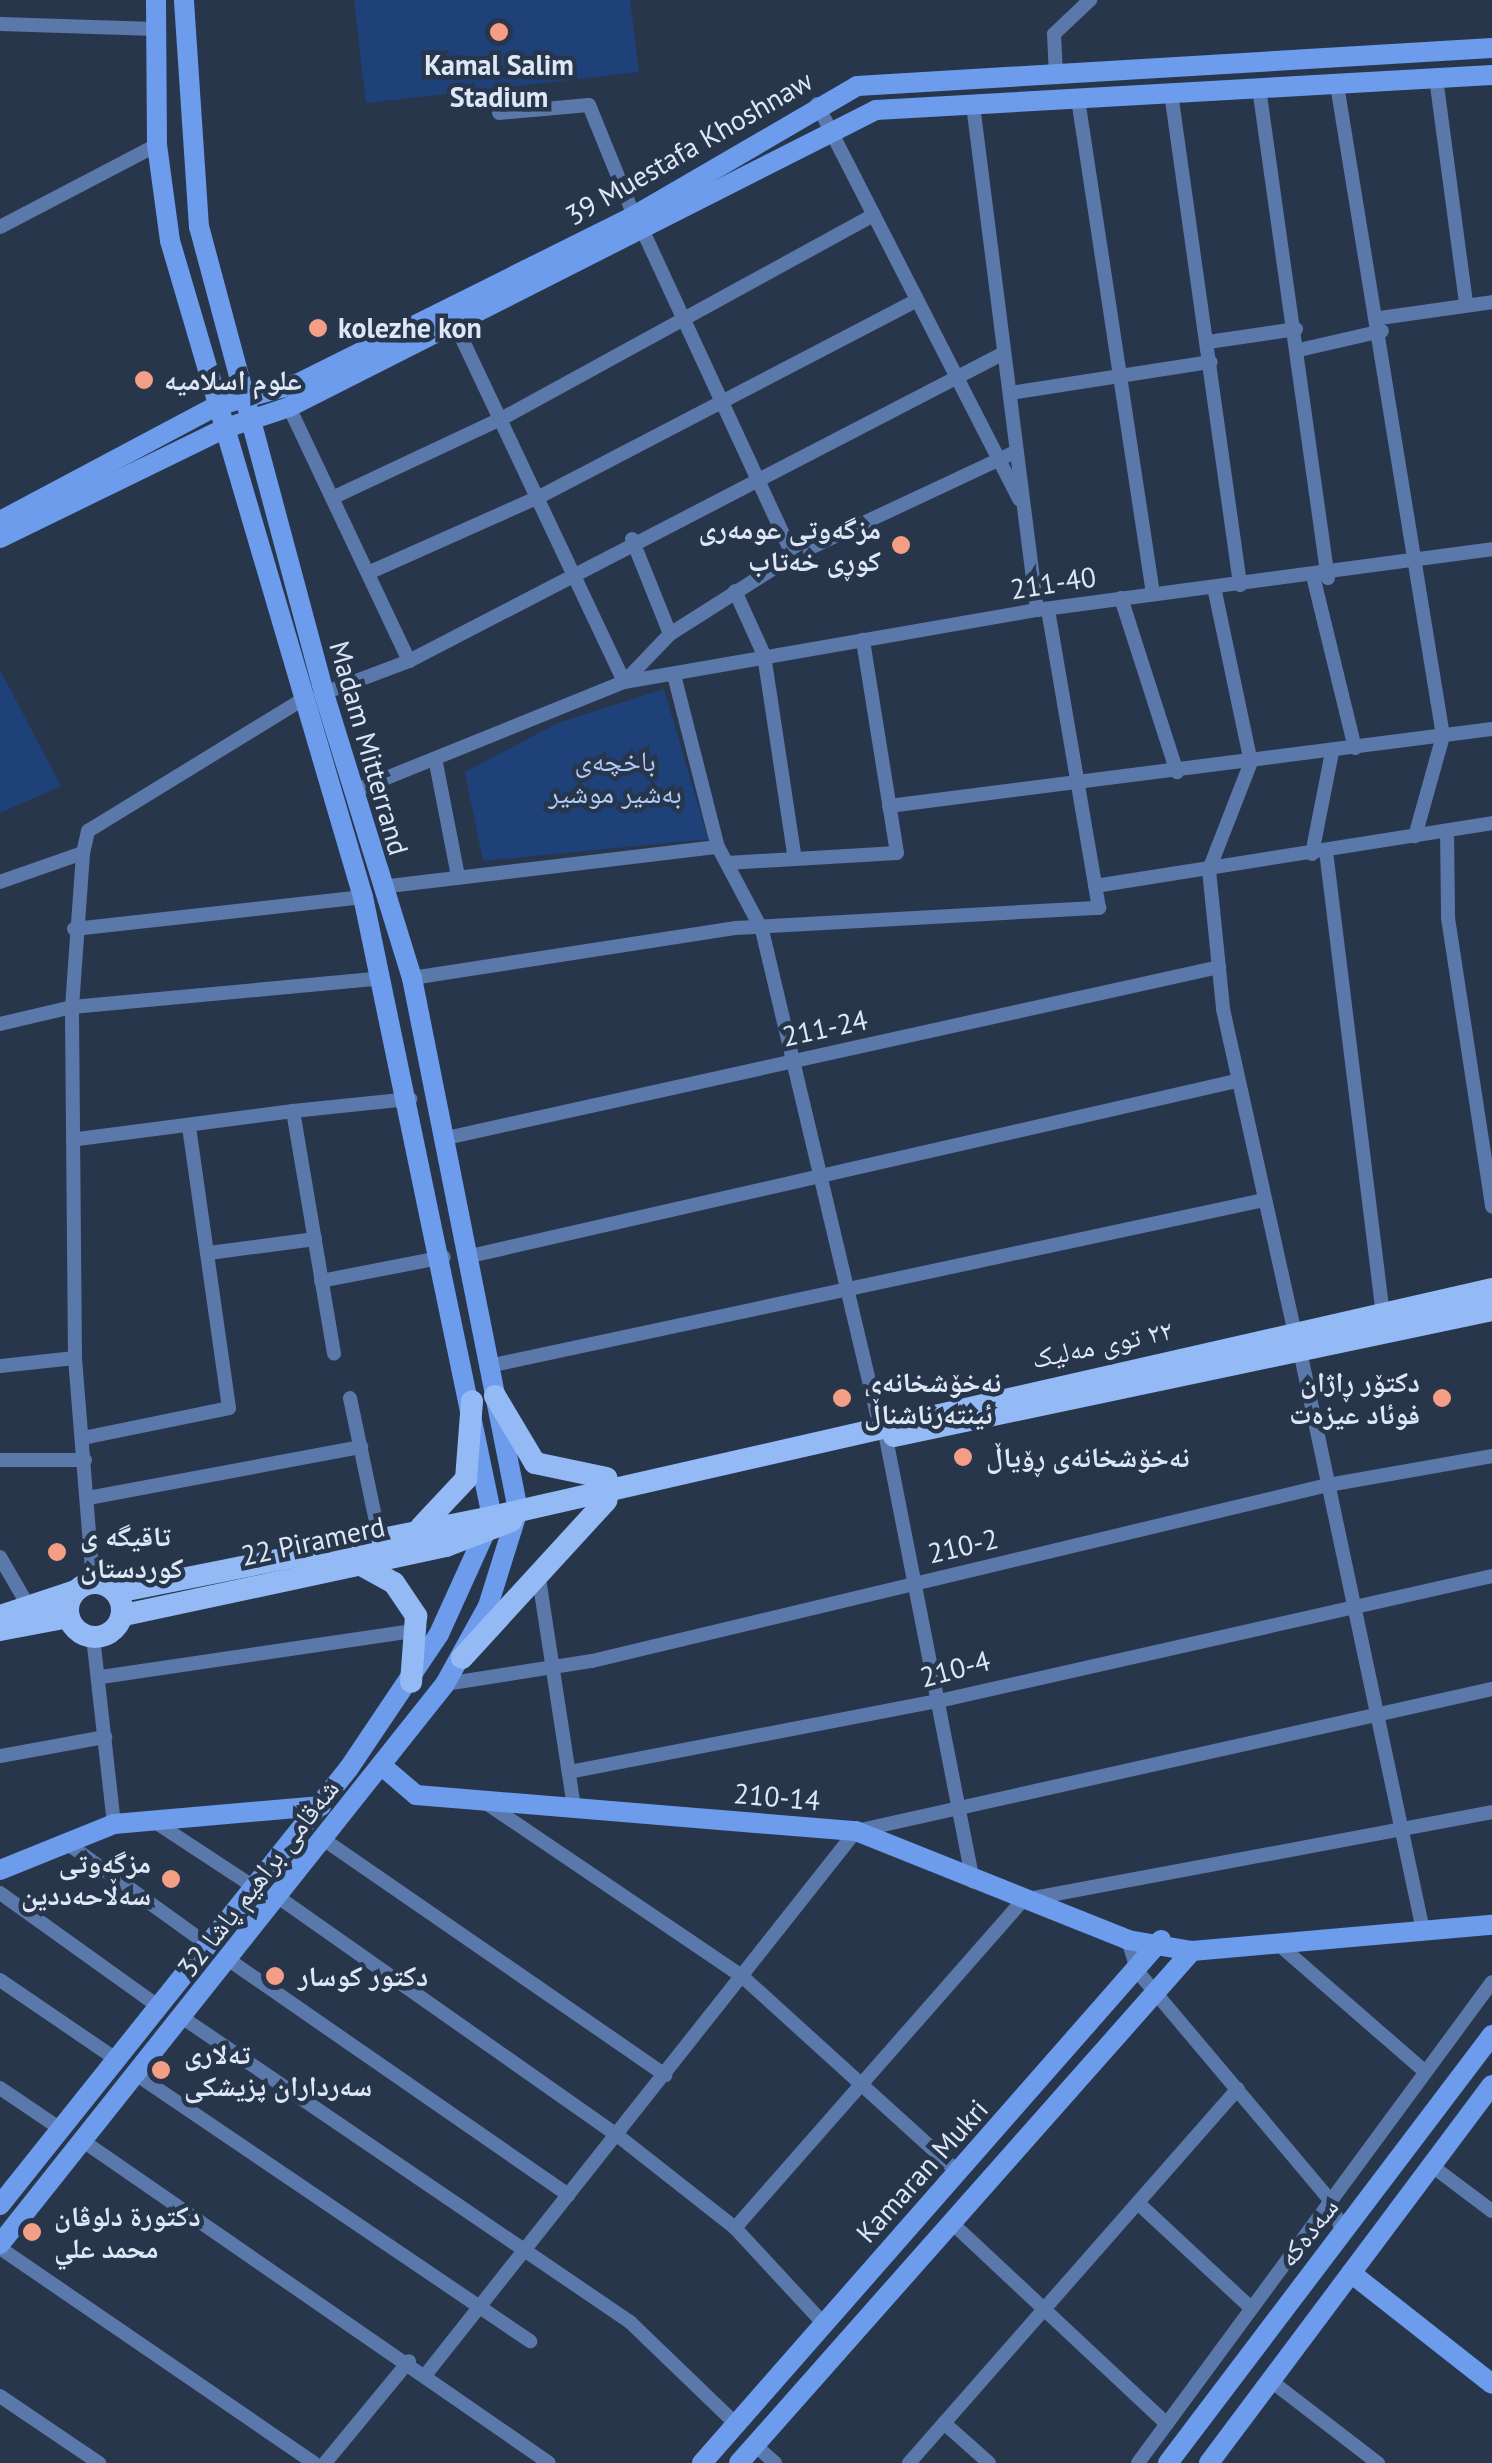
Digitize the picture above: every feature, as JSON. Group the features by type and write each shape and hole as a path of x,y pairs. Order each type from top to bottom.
{"main road":[{"name":"Madam Mitterrand","path":"156,0 157,144 170,241 300,702 372,892 412,978 442,1140 455,1257 502,1521"},
{"name":"Madam Mitterrand","path":"184,0 200,227 324,693 354,791 382,978 410,1099 489,1366 483,1398"},
{"name":"39 Muestafa Khoshnaw","path":"0,538 222,429 290,407 455,324 638,223 816,104 856,86 1492,48"},
{"name":"39 Muestafa Khoshnaw","path":"0,521 216,406 298,383 638,223 828,126 876,110 1492,75"},
{"name":"٢٢ توی مەلیک","path":"1298,1342 1383,1314 1492,1289"},
{"name":"٢٢ توی مەلیک","path":"502,1521 630,1478 882,1430 1298,1342 1492,1310"},
{"path":"483,1398 544,1469 630,1478"},
{"path":"421,1528 466,1479 483,1398"},
{"name":"٢٢ توی مەلیک","path":"502,1521 607,1500 882,1430"},
{"path":"462,1658 538,1568 607,1500"},
{"path":"69,1617 93,1637 120,1604 379,1536 502,1521"},
{"name":"22 Piramerd","path":"120,1604 352,1562 502,1521"},
{"name":"شەقامی براهیم پاشا 32","path":"0,2246 445,1684 462,1658 502,1521"},
{"name":"شەقامی براهیم پاشا 32","path":"0,2204 321,1806 410,1682 502,1521"},
{"path":"352,1562 394,1583 419,1630 410,1682"},
{"path":"0,1616 84,1586 120,1604"},
{"path":"69,1617 84,1586"},
{"path":"0,1630 69,1617"},
{"name":"210-14","path":"381,1765 405,1792 856,1831 973,1882 1128,1940 1160,1940"},
{"path":"0,1870 114,1824 321,1806"},
{"path":"1160,1940 1192,1951 1492,1924"},
{"name":"Kamaran Mukri","path":"702,2463 950,2179 1138,1972 1160,1940"},
{"name":"Kamaran Mukri","path":"740,2463 1192,1951"},
{"name":"سەدەکە","path":"1168,2463 1492,2035"},
{"path":"1209,2463 1492,2085"},
{"path":"950,2179 958,2215"},
{"path":"1351,2273 1492,2384"}],"street":[{"path":"1056,76 1054,34 1090,0"},
{"path":"0,24 156,28"},
{"path":"1436,78 1466,303"},
{"path":"1337,84 1381,325 1410,564 1442,736 1416,836"},
{"path":"1259,88 1299,350 1321,579 1355,748"},
{"path":"1171,93 1240,585"},
{"path":"1078,98 1152,594"},
{"path":"816,104 1024,509"},
{"path":"499,113 589,105 680,324 792,556"},
{"path":"412,978 762,930 1099,908 1024,509 973,105"},
{"path":"0,227 157,144"},
{"path":"332,498 501,419 874,216"},
{"path":"368,572 539,497 917,300"},
{"path":"1299,350 1466,303 1492,302"},
{"path":"455,324 576,572 624,682"},
{"path":"1208,342 1296,330"},
{"path":"324,693 409,662 632,540 1004,353"},
{"path":"1010,394 1120,373 1211,362"},
{"path":"290,407 409,662"},
{"path":"354,791 436,763 624,682 670,634 792,556 1017,451"},
{"path":"632,540 670,634"},
{"name":"211-40","path":"624,682 764,654 1043,609 1214,587 1321,579 1492,549"},
{"path":"1214,587 1251,762 1210,870 1232,1082 1298,1342 1372,1712 1404,1828 1423,1930"},
{"path":"735,591 764,654 794,859"},
{"path":"1121,598 1177,772"},
{"path":"726,863 897,853 863,640"},
{"path":"674,675 718,847 762,930 843,1291 882,1430 917,1583 973,1882"},
{"path":"84,1586 88,1498 75,1358 78,1139 72,1008 74,930 82,854 88,831 300,702"},
{"path":"889,806 1079,787 1492,729"},
{"path":"1332,752 1319,852 1383,1314"},
{"path":"436,763 458,876"},
{"path":"1095,886 1492,823"},
{"path":"1447,831 1448,918 1492,1207"},
{"path":"74,930 372,892 458,876 718,847"},
{"path":"0,882 82,854"},
{"name":"211-24","path":"442,1140 1219,967"},
{"path":"0,1024 72,1008 382,978"},
{"path":"321,1281 455,1257 1232,1082"},
{"path":"78,1139 292,1110 410,1099"},
{"path":"292,1110 334,1354"},
{"path":"82,1438 229,1408 189,1126"},
{"path":"489,1366 1264,1200"},
{"path":"209,1254 315,1238"},
{"path":"0,1366 75,1358"},
{"path":"350,1398 379,1536"},
{"path":"88,1498 360,1447"},
{"name":"210-2","path":"445,1684 553,1668 1328,1485 1492,1456"},
{"path":"0,1460 84,1460"},
{"path":"0,1557 29,1607"},
{"path":"538,1568 574,1808"},
{"name":"210-4","path":"569,1772 939,1701 1352,1602 1492,1576"},
{"path":"101,1677 419,1630"},
{"path":"93,1637 101,1677 114,1824"},
{"path":"427,2373 744,1978 856,1831 1492,1688"},
{"path":"0,1756 105,1736"},
{"path":"482,1800 744,1978 861,2087 950,2179"},
{"path":"734,2228 1023,1900 1492,1812"},
{"path":"152,1820 254,1888"},
{"path":"324,1839 664,2075"},
{"path":"64,1841 208,1945"},
{"path":"0,1893 159,2007"},
{"path":"278,1897 617,2134 734,2228 824,2324"},
{"path":"1128,1940 1138,1972 1328,2198 1343,2232"},
{"path":"1277,1944 1421,2068"},
{"path":"229,1960 569,2195"},
{"path":"0,1980 116,2059"},
{"path":"1138,2463 1421,2068 1492,1982"},
{"path":"183,2018 630,2322 736,2424"},
{"path":"137,2075 530,2341"},
{"path":"0,2088 59,2128"},
{"path":"909,2463 1238,2089"},
{"path":"83,2142 427,2373 550,2463"},
{"path":"1432,2166 1492,2211"},
{"path":"1138,2203 1250,2307"},
{"path":"958,2215 1042,2311 1168,2424"},
{"path":"0,2246 314,2463"},
{"path":"326,2463 409,2361"},
{"path":"1271,2380 1378,2463"},
{"path":"0,2396 99,2463"},
{"path":"944,2423 989,2463"},
{"path":"755,2446 775,2463"}],"green space":[{"name":"Kamal Salim Stadium","path":"354,0 630,0 639,72 366,103"},
{"path":"0,670 61,786 0,813"},
{"name":"باخچەی بەشیر موشیر","path":"664,689 708,839 483,861 465,772 558,723"}],"place":[{"name":"Kamal Salim Stadium","path":"499,32"},
{"name":"kolezhe kon","path":"318,328"},
{"name":"علوم اسلاميه","path":"144,380"},
{"name":"مزگەوتی عومەری کوڕی خەتاب","path":"901,545"},
{"name":"نەخۆشخانەی ئینتەرناشناڵ","path":"842,1398"},
{"name":"دکتۆر ڕاژان فوئاد عیزەت","path":"1442,1398"},
{"name":"نەخۆشخانەی ڕۆیاڵ","path":"963,1457"},
{"name":"تاقيگه ى كوردستان","path":"57,1552"},
{"name":"مزگەوتی سەڵاحەددین","path":"171,1879"},
{"name":"دكتور كوسار","path":"275,1976"},
{"name":"تەلاری سەرداران پزیشکی","path":"161,2070"},
{"name":"دكتورة دلوڤان محمد علي","path":"32,2232"}]}
